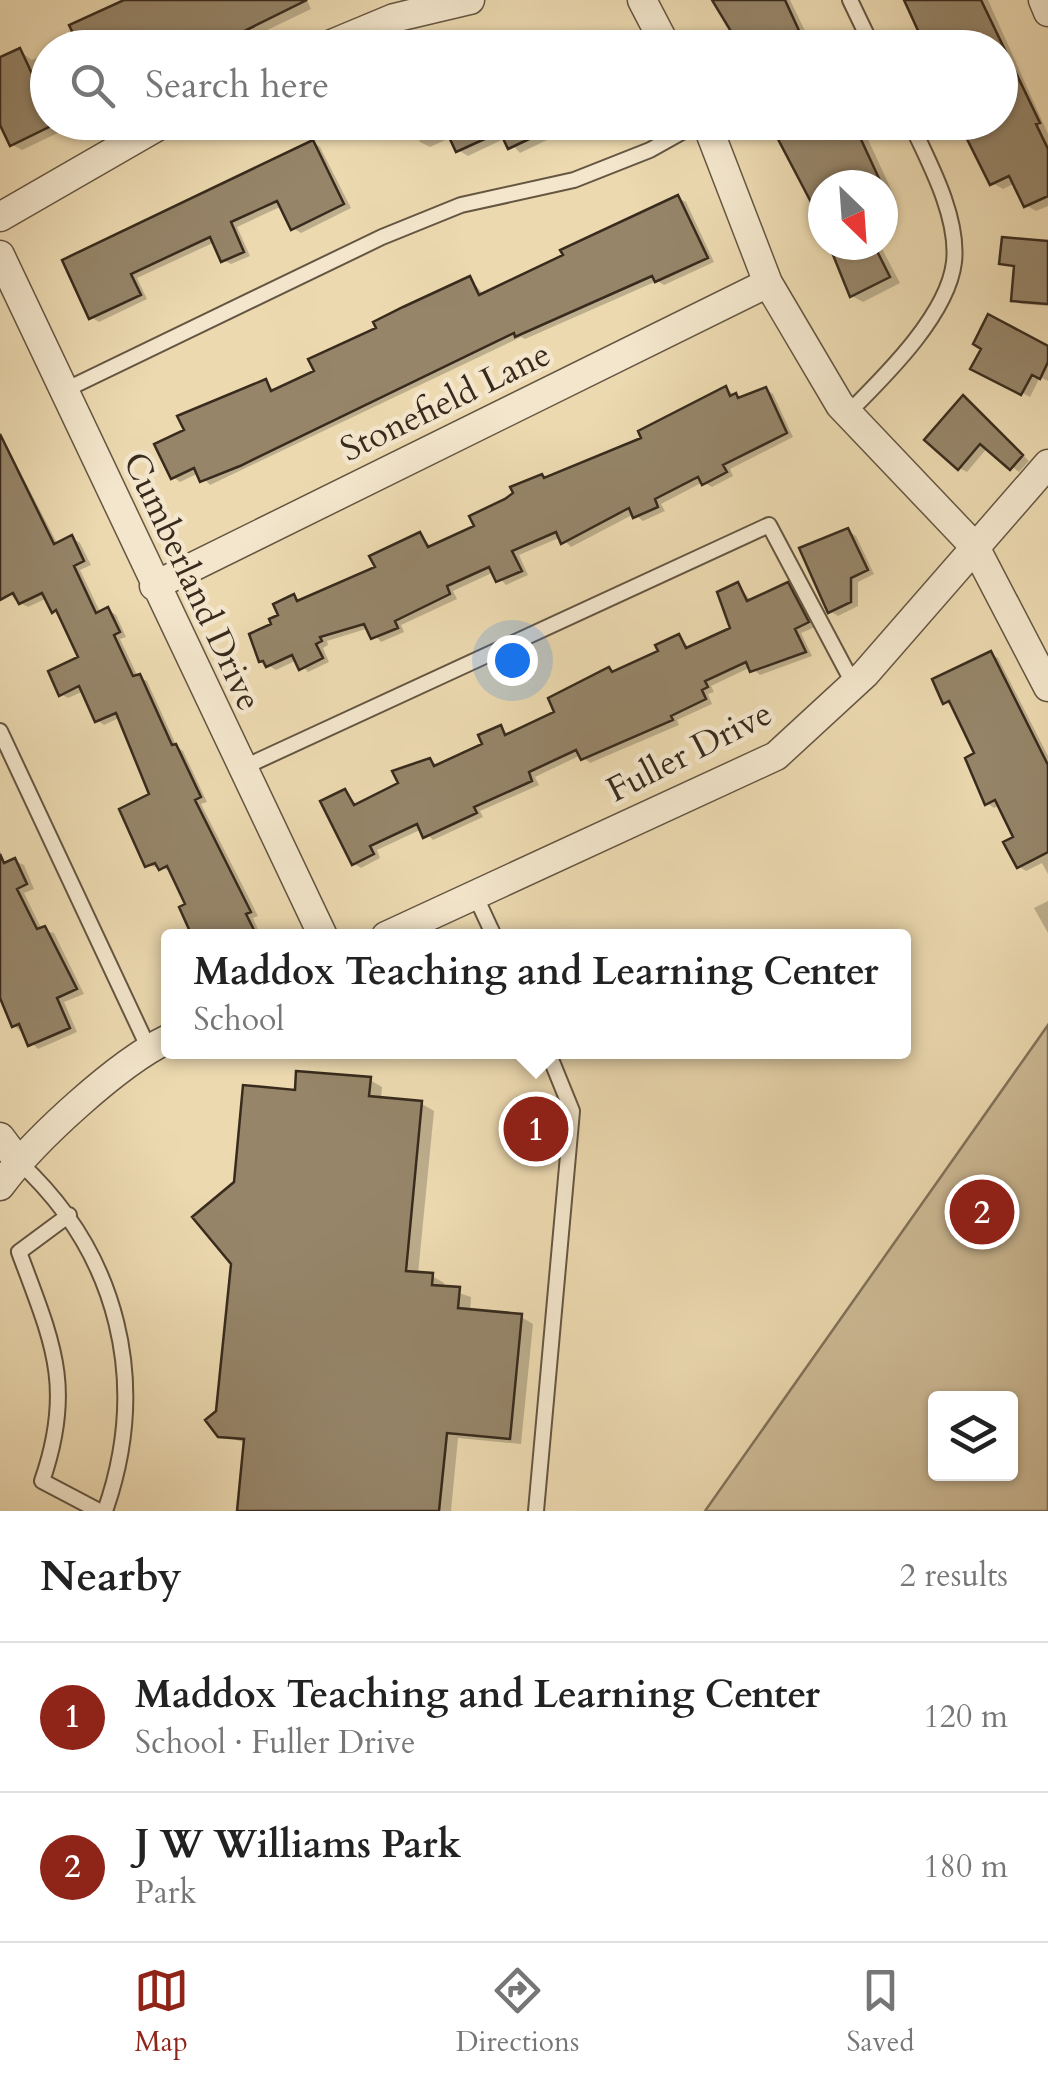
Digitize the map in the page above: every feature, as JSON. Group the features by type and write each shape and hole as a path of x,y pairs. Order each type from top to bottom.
{"street":[{"path":"365,30 394,18 470,0"},
{"path":"642,0 658,30"},
{"path":"1043,0 1048,12"},
{"path":"0,217 134,140"},
{"path":"710,140 768,283 848,414 975,547 1048,687"},
{"name":"Cumberland Drive","path":"0,255 240,769 320,929"},
{"name":"Stonefield Lane","path":"154,586 768,283"},
{"name":"Fuller Drive","path":"401,929 776,756 854,685 1048,464"},
{"path":"0,1186 18,1161 159,1044"},
{"path":"0,1137 18,1161"}],"lane":[{"path":"850,0 865,30"},
{"path":"63,391 382,237 462,205 574,180 669,140"},
{"path":"848,414 890,371 940,303 954,262 942,188 919,140"},
{"path":"240,769 769,525 854,685"},
{"path":"0,731 159,1044"},
{"path":"475,895 491,929"},
{"path":"536,1511 572,1111 551,1059"},
{"path":"18,1161 69,1216 109,1290 124,1352 127,1418 102,1511 42,1481 58,1438 58,1357 19,1252 69,1216"}],"shaded area":[{"path":"1048,1025 1048,1511 705,1511"}],"building":[{"path":"124,0 307,0 246,30 71,30 69,25"},
{"path":"712,0 785,0 799,30 730,30"},
{"path":"904,0 981,0 995,30 918,30"},
{"path":"20,48 30,69 30,136 10,146 0,125 0,57"},
{"path":"1018,77 1048,149 1048,196 1024,207 1009,176 990,185 968,140 1018,140"},
{"path":"313,140 344,204 291,230 277,201 231,222 244,252 221,262 210,237 131,274 141,295 89,319 62,260"},
{"path":"450,140 482,140 456,152"},
{"path":"504,140 527,140 508,149"},
{"path":"778,140 861,140 875,170 808,170 808,196"},
{"path":"678,195 708,258 655,282 652,276 515,337 514,333 240,466 200,482 194,468 171,479 154,444 184,430 177,416 266,379 271,391 314,371 308,359 376,328 373,322 403,307 470,276 479,295 563,255 560,250"},
{"path":"1002,237 1048,241 1048,304 1011,301 1014,266 999,264"},
{"path":"835,260 882,260 890,277 850,297"},
{"path":"988,314 1048,346 1048,362 1040,379 1032,375 1021,395 970,369 981,349 973,344"},
{"path":"726,386 730,396 736,393 738,398 766,387 787,433 723,465 727,472 702,485 698,477 655,499 658,507 633,518 629,508 561,544 556,532 512,551 522,571 496,582 489,567 447,586 450,594 395,621 398,628 371,639 364,624 320,637 322,641 316,644 323,658 299,670 292,655 266,667 263,661 259,662 249,634 271,624 269,619 278,615 273,604 294,594 297,601 375,567 369,556 420,532 428,547 474,526 469,516 505,499 513,493 510,487 542,474 544,478 641,438 638,431"},
{"path":"963,395 1023,455 1010,470 980,444 958,470 924,440"},
{"path":"0,434 54,544 72,535 84,561 74,566 96,613 108,607 120,632 114,635 133,676 140,674 172,745 176,744 201,797 195,800 251,912 246,914 254,929 189,929 179,907 185,904 167,866 159,870 155,863 145,867 119,809 149,794 116,713 95,722 79,686 59,696 48,671 78,657 56,610 52,613 42,593 19,604 13,593 0,600"},
{"path":"848,528 868,570 851,578 851,602 828,613 799,548"},
{"path":"738,582 747,601 788,582 809,622 795,629 806,652 750,672 746,662 705,681 708,687 702,690 706,699 671,716 673,720 581,760 576,750 529,772 532,781 474,807 477,813 423,838 417,824 370,846 374,854 352,865 320,801 345,789 354,805 398,783 392,771 430,758 434,766 482,744 478,735 501,725 505,735 554,712 548,698 609,667 612,672 658,651 655,645 679,634 686,648 730,628 717,592"},
{"path":"991,651 1048,765 1048,852 1017,868 1003,842 1013,837 995,800 985,805 965,758 974,753 949,701 943,704 932,679"},
{"path":"0,854 4,863 15,858 27,884 17,889 37,929 45,926 77,989 57,998 70,1028 28,1046 19,1024 12,1027 0,998"},
{"path":"296,1071 371,1077 369,1096 422,1101 406,1271 433,1273 432,1285 460,1287 458,1308 522,1314 510,1439 447,1433 439,1511 237,1511 244,1439 218,1437 205,1420 216,1411 231,1264 192,1217 234,1182 243,1085 295,1090"}],"place":[{"name":"Maddox Teaching and Learning Center","path":"536,1129"},
{"name":"J W Williams Park","path":"982,1212"}]}
